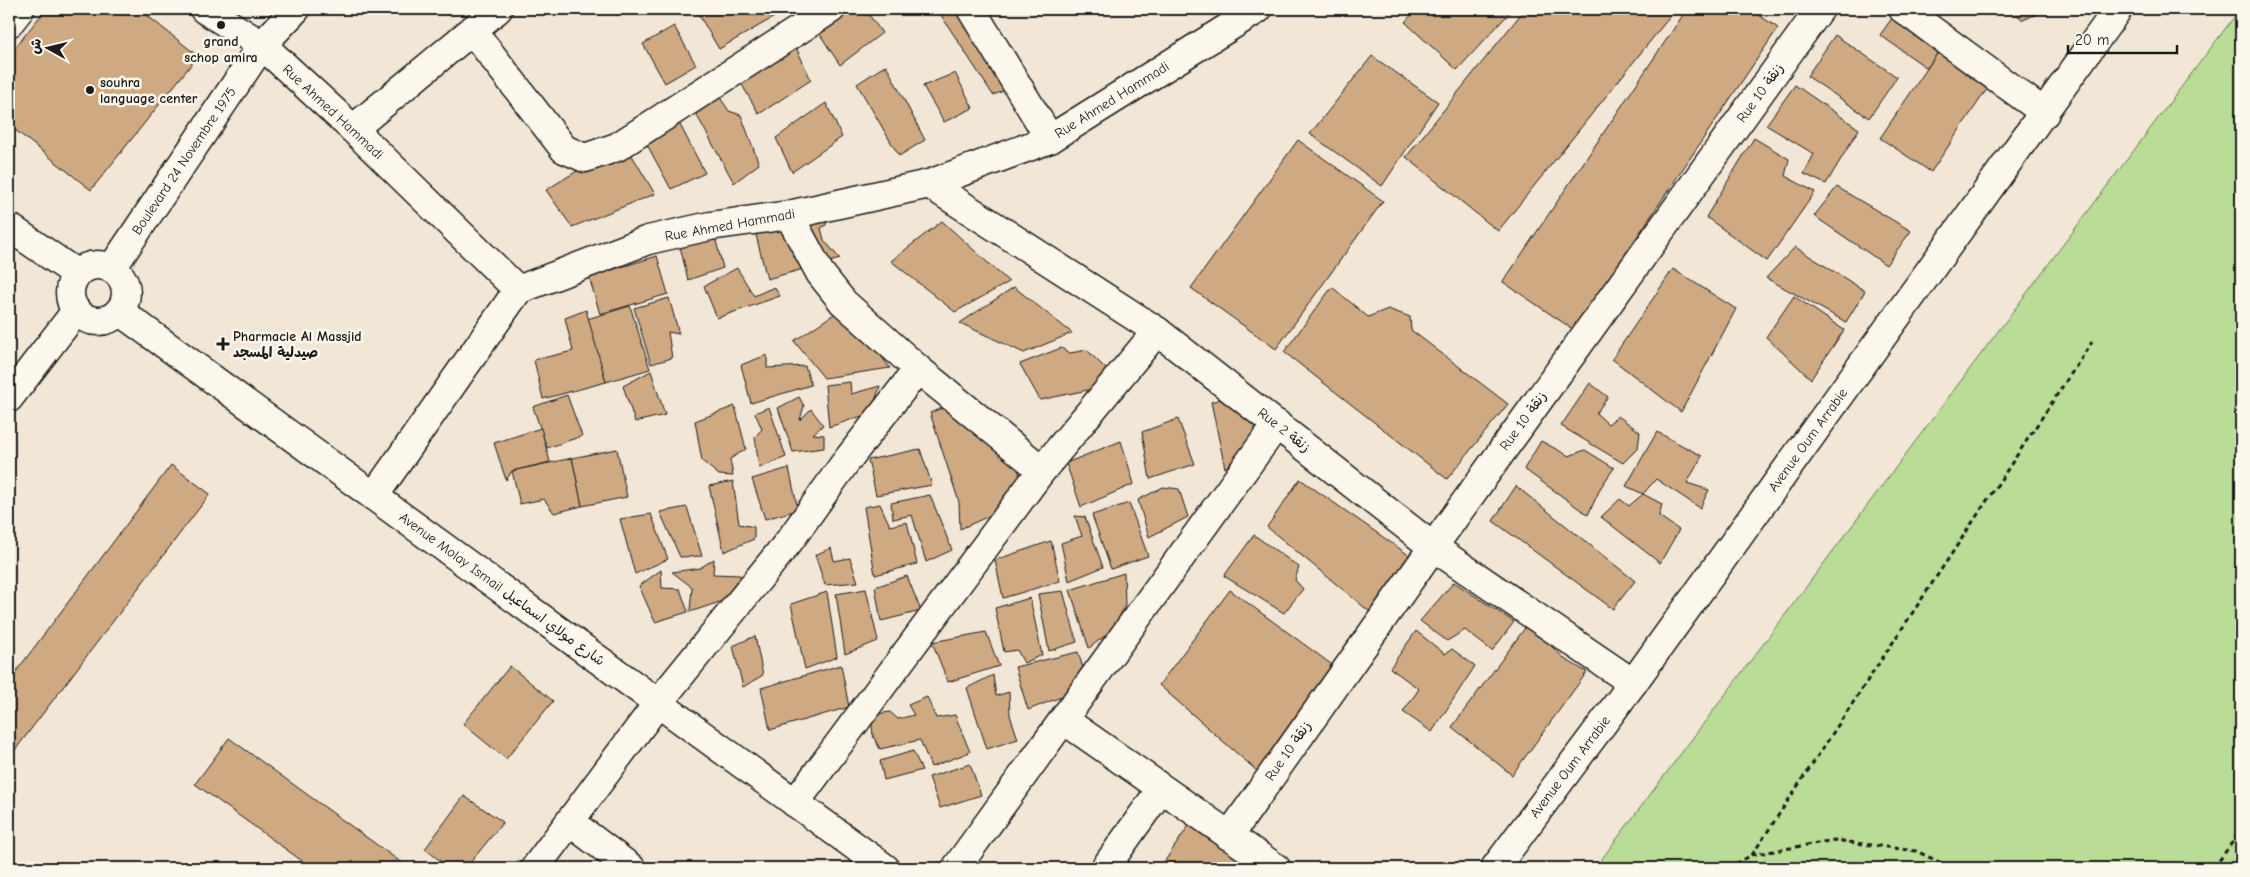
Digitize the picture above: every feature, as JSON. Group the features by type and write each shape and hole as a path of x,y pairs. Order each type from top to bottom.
{"street":[{"path":"9,23 20,9"},
{"name":"Rue Ahmed Hammadi","path":"204,9 262,46 353,129 518,290 648,240 710,226 789,215 929,184 1050,139 1258,9"},
{"name":"Boulevard 24 Novembre 1975","path":"112,268 262,46 296,9"},
{"path":"353,129 498,9"},
{"path":"472,30 564,149 585,158 617,147 831,9"},
{"path":"971,9 1050,139"},
{"name":"Rue 10 زنقة","path":"1229,836 1433,547 1820,9"},
{"path":"1903,9 2044,113"},
{"name":"Avenue Oum Arrabie","path":"1495,868 1633,683 2118,9"},
{"name":"Rue 2 زنقة","path":"929,184 1156,331 1433,547 1633,683"},
{"path":"789,215 820,273 843,302 918,369 1042,470"},
{"path":"9,227 77,274"},
{"path":"93,265 103,265 112,268 119,275 126,293 124,303 119,312 112,318 92,321 83,317 76,311 71,302 71,283 84,268 93,265"},
{"path":"374,496 518,290"},
{"path":"9,398 76,311"},
{"name":"Avenue Molay Ismail شارع مولاي اسماعيل","path":"119,312 885,868"},
{"path":"795,803 1042,470 1156,331"},
{"path":"536,868 658,703 784,548 918,369"},
{"path":"956,868 1277,424"},
{"path":"1064,720 1276,868"},
{"path":"1105,868 1161,789"},
{"path":"570,822 631,868"}],"path":[{"path":"1752,855 2092,342"},
{"path":"2214,868 2241,830"},
{"path":"1728,868 1752,855 1834,840 1916,851 1952,868"}],"green space":[{"path":"2240,9 2241,868 1595,868"}],"building":[{"name":"souhra language center","path":"46,9 139,9 198,56 91,190 9,125 9,55"},
{"path":"772,9 776,16 719,49 696,10"},
{"path":"847,9 865,9 882,33 840,65 817,30"},
{"path":"937,9 961,9 1009,89 993,95"},
{"path":"1417,9 1513,9 1457,70 1405,22"},
{"path":"1525,9 1676,9 1498,231 1406,157"},
{"path":"1687,9 1750,9 1778,28 1574,330 1503,282"},
{"path":"2010,9 2045,9 2046,10 2023,20"},
{"path":"1895,14 1943,45 1927,68 1880,35"},
{"path":"674,26 696,65 665,83 643,44"},
{"path":"1835,35 1897,77 1869,118 1807,76"},
{"path":"795,45 811,80 759,114 738,78"},
{"path":"1943,45 1993,80 1931,172 1880,138"},
{"path":"1372,56 1438,102 1382,186 1310,134"},
{"path":"886,65 925,140 899,156 857,84"},
{"path":"955,73 973,108 944,122 923,86"},
{"path":"1795,85 1859,129 1826,184 1804,174 1814,154 1766,125"},
{"path":"717,93 729,111 741,115 759,164 734,183 695,112"},
{"path":"826,103 842,137 792,172 776,138"},
{"path":"678,121 705,173 671,189 644,139"},
{"path":"1754,138 1789,159 1785,176 1815,192 1767,261 1706,217"},
{"path":"1298,140 1383,201 1276,349 1191,288"},
{"path":"624,142 655,194 572,227 546,190"},
{"path":"1837,187 1911,231 1886,265 1814,216"},
{"path":"750,211 828,213 826,225 821,228 824,240 840,259 767,279"},
{"path":"942,221 1009,282 955,312 891,261"},
{"path":"715,237 723,268 688,280 680,246"},
{"path":"1795,247 1865,291 1846,322 1766,278"},
{"path":"657,256 668,294 600,314 589,277"},
{"path":"737,268 754,296 774,287 780,296 717,318 704,286"},
{"path":"1673,269 1736,309 1681,412 1612,359"},
{"path":"1014,287 1072,333 1024,353 960,323"},
{"path":"1332,287 1368,317 1388,309 1410,317 1411,330 1508,404 1447,479 1284,352"},
{"path":"1794,296 1844,330 1811,379 1766,337"},
{"path":"669,298 679,334 668,332 672,358 651,364 634,308"},
{"path":"630,306 650,369 606,382 587,319"},
{"path":"586,310 606,382 543,399 534,360 573,351 565,318"},
{"path":"840,310 865,334 890,368 824,378 794,341"},
{"path":"1061,348 1070,353 1087,350 1106,369 1097,388 1040,400 1020,364"},
{"path":"767,355 767,368 805,366 811,385 751,403 741,365"},
{"path":"651,371 665,415 635,422 623,386"},
{"path":"850,382 851,394 880,386 871,413 829,427 825,385"},
{"path":"1590,383 1608,397 1596,413 1608,424 1618,416 1640,432 1638,448 1623,463 1561,426"},
{"path":"1250,390 1282,414 1225,468 1211,402"},
{"path":"567,395 582,436 547,448 533,407"},
{"path":"799,397 804,406 800,420 811,409 823,425 813,434 824,435 824,448 793,452 778,408"},
{"path":"951,404 1012,454 1023,483 998,512 960,529 959,502 930,413"},
{"path":"735,406 746,449 730,459 733,476 719,475 702,461 695,421"},
{"path":"769,407 786,457 759,468 755,437 762,429 755,413"},
{"path":"1178,419 1195,464 1150,479 1142,432"},
{"path":"541,428 550,462 512,471 506,480 494,443"},
{"path":"1657,432 1702,456 1687,483 1709,490 1700,508 1656,479 1643,494 1626,486"},
{"path":"1121,441 1134,484 1081,507 1066,463"},
{"path":"1541,441 1569,456 1585,450 1614,468 1601,487 1588,515 1524,469"},
{"path":"617,449 627,497 582,506 572,458"},
{"path":"920,449 932,485 876,495 868,460"},
{"path":"572,458 582,506 554,513 544,499 520,504 512,471"},
{"path":"171,465 210,494 9,758 9,681"},
{"path":"789,468 798,510 765,519 752,479"},
{"path":"1300,479 1410,556 1370,612 1267,527"},
{"path":"733,481 739,524 754,527 754,539 724,552 709,486"},
{"path":"1516,486 1635,581 1613,609 1493,521"},
{"path":"1163,487 1179,489 1188,517 1149,537 1138,500"},
{"path":"1643,494 1662,504 1659,516 1679,530 1660,563 1601,517 1620,499 1629,506"},
{"path":"930,495 952,550 926,562 912,515 893,519 891,503"},
{"path":"1129,503 1148,556 1111,569 1092,515"},
{"path":"880,504 890,526 907,522 917,564 875,575 864,507"},
{"path":"687,507 702,556 680,557 660,512"},
{"path":"651,514 668,559 635,574 620,519"},
{"path":"1075,516 1085,517 1103,567 1069,581 1061,543 1082,536"},
{"path":"1254,535 1299,567 1295,580 1303,589 1284,613 1224,576"},
{"path":"1051,541 1060,581 1003,598 995,560"},
{"path":"831,548 834,561 850,558 858,582 825,585 815,555"},
{"path":"714,559 713,574 740,575 743,594 690,612 692,587 672,572 700,568"},
{"path":"661,570 662,588 680,589 688,612 655,622 639,586"},
{"path":"1124,573 1125,605 1114,629 1089,648 1070,590"},
{"path":"907,576 921,611 881,621 875,587"},
{"path":"1454,582 1514,622 1492,651 1465,630 1447,641 1420,621"},
{"path":"866,589 878,641 845,654 836,594"},
{"path":"1230,590 1335,667 1257,771 1159,685"},
{"path":"1063,591 1077,642 1049,651 1038,594"},
{"path":"827,592 837,657 805,669 791,604"},
{"path":"1030,598 1042,655 1024,663 1017,650 1004,652 995,608"},
{"path":"1528,624 1566,660 1587,672 1512,775 1452,727"},
{"path":"1416,631 1445,654 1452,649 1475,666 1432,732 1403,712 1419,689 1390,668"},
{"path":"986,632 999,666 948,682 932,642"},
{"path":"755,636 763,675 743,687 733,646"},
{"path":"1078,652 1085,674 1066,695 1028,710 1015,667"},
{"path":"841,665 849,707 770,730 761,688"},
{"path":"510,666 553,701 506,759 463,724"},
{"path":"993,675 996,696 1009,692 1010,715 1018,739 987,749 967,688"},
{"path":"927,697 936,718 955,715 970,752 931,767 920,740 880,749 873,736 871,715 890,712 898,719 914,715 908,705"},
{"path":"229,738 409,868 312,868 195,784"},
{"path":"913,751 922,770 884,780 880,761"},
{"path":"970,764 981,795 940,808 929,777"},
{"path":"464,796 503,822 466,868 450,868 425,849"},
{"path":"1194,818 1251,857 1243,868 1160,868"}],"place":[{"name":"grand schop amira","path":"221,25"},
{"name":"souhra language center","path":"90,90"},
{"name":"Pharmacie Al Massjid صيدلية المسجد","path":"223,344"}]}
